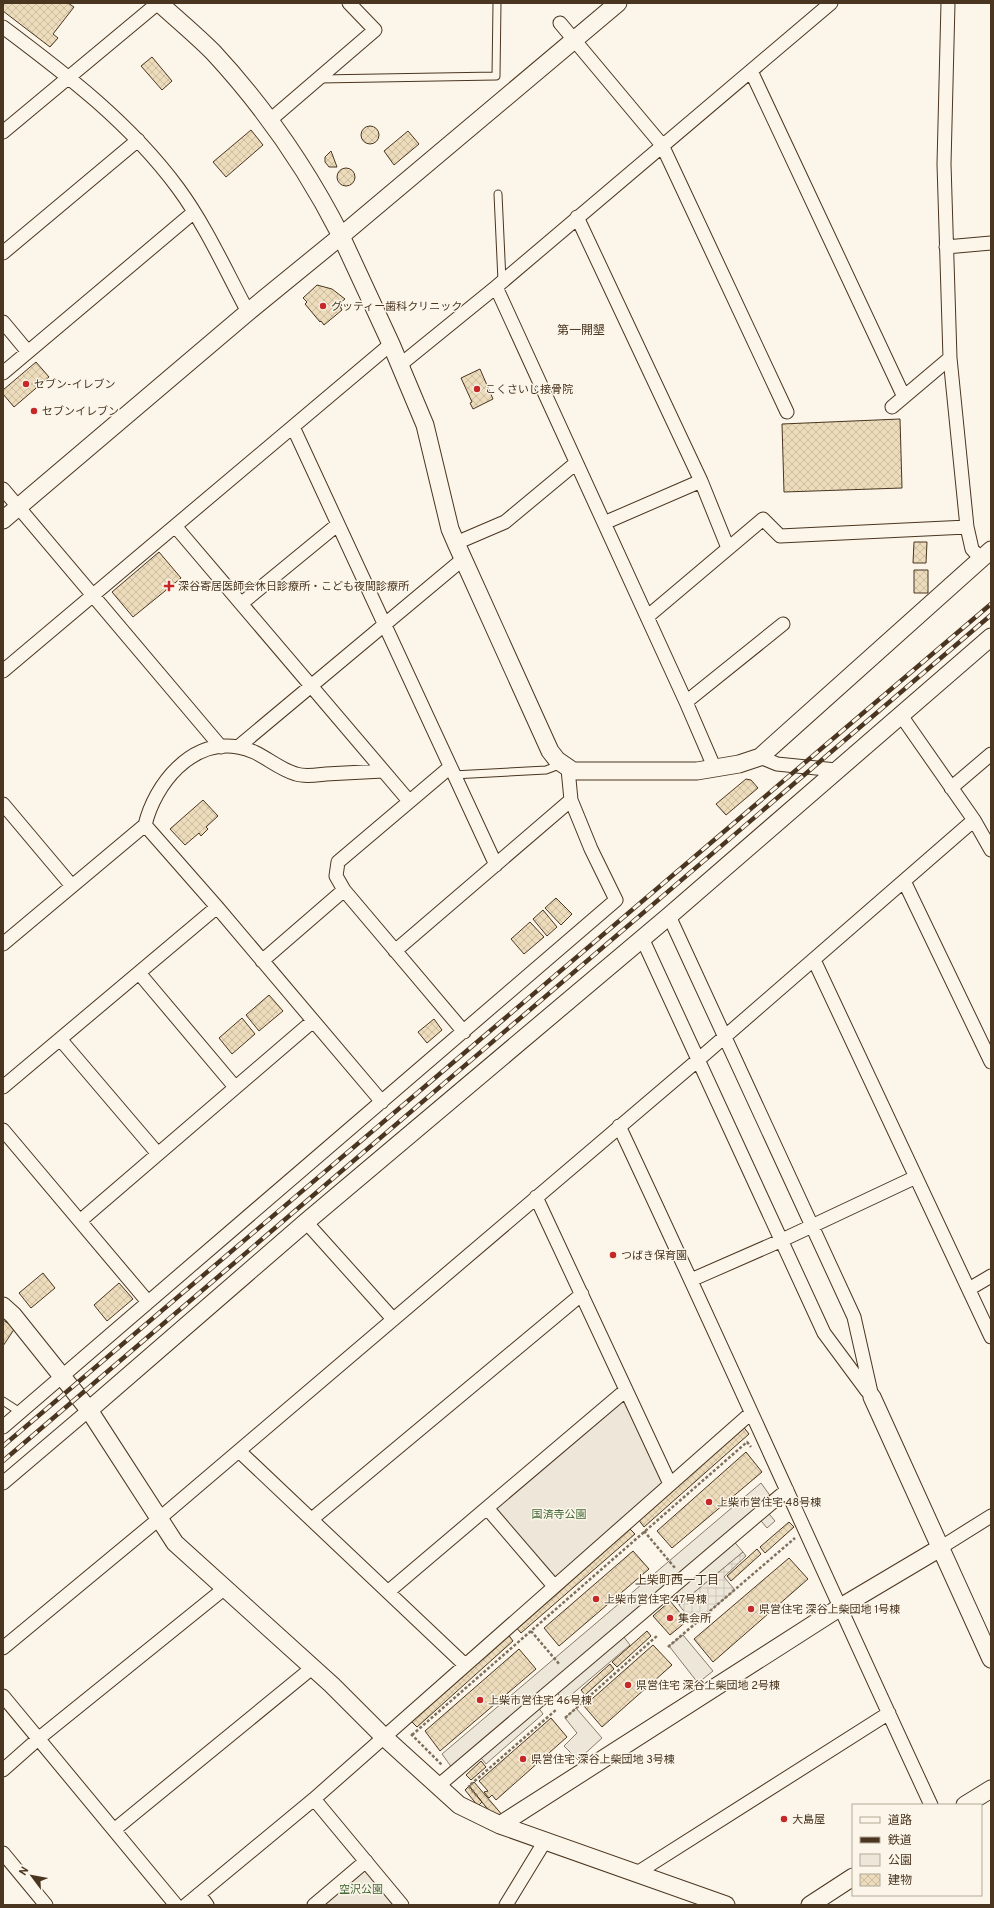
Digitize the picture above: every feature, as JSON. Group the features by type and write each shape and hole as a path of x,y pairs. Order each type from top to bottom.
{"street":[{"path":"3,132 158,3 212,51 243,86 298,160 340,236 391,344 425,425 450,529 550,751 565,767 573,771 697,771 715,769 760,757 986,554 972,549 967,527 950,358 944,164 948,3"},
{"path":"269,121 375,30 349,3"},
{"path":"3,520 248,312 618,3"},
{"path":"400,365 499,284 831,3"},
{"path":"560,23 575,39 662,145 787,412"},
{"path":"3,27 69,77 109,111 138,140 170,177 194,212 248,312"},
{"path":"751,71 904,397"},
{"path":"3,253 138,140"},
{"path":"3,373 194,212"},
{"path":"577,217 700,482 728,548"},
{"path":"946,247 991,243"},
{"path":"499,284 576,463 686,702 715,769"},
{"path":"3,322 28,352"},
{"path":"3,671 391,344"},
{"path":"892,407 950,358"},
{"path":"293,427 451,772 496,865"},
{"path":"456,543 505,522 576,463"},
{"path":"604,523 700,482"},
{"path":"3,489 221,747"},
{"path":"647,617 763,519 780,536 967,527"},
{"path":"242,603 337,525"},
{"path":"175,526 409,801"},
{"path":"238,747 463,559"},
{"path":"686,702 783,624"},
{"path":"3,1483 306,1222 669,916 900,714 991,637"},
{"path":"900,714 974,820 991,850"},
{"path":"3,944 145,825 149,808 159,789 175,770 192,757 206,750 221,747 238,747 256,753 296,774 383,771"},
{"path":"951,788 991,754"},
{"path":"760,757 777,764 836,770"},
{"path":"3,1427 616,900 591,850 571,800 565,767"},
{"path":"451,772 409,801 338,862 336,876 344,890 464,1032"},
{"path":"395,950 571,800"},
{"path":"3,805 72,886"},
{"path":"3,1648 160,1518 618,1126 698,1060 974,820"},
{"path":"145,825 217,907 382,1102"},
{"path":"904,882 991,1062"},
{"path":"262,961 344,890"},
{"path":"3,1087 217,907"},
{"path":"669,916 854,1317 872,1397 991,1659"},
{"path":"642,938 824,1334 872,1397"},
{"path":"814,960 991,1337"},
{"path":"139,973 235,1087"},
{"path":"80,1221 313,1021"},
{"path":"60,1039 158,1154"},
{"path":"618,1126 691,1280 931,1804"},
{"path":"3,1130 148,1302"},
{"path":"691,1280 780,1241 916,1177"},
{"path":"536,1196 670,1484"},
{"path":"306,1222 393,1319"},
{"path":"969,1289 991,1276"},
{"path":"312,1519 582,1294"},
{"path":"3,1306 13,1315 89,1410 175,1543 459,1805 500,1825 545,1842 726,1905"},
{"path":"389,1591 626,1390"},
{"path":"186,1905 314,1800 384,1736 751,1413"},
{"path":"239,1451 389,1591 465,1665"},
{"path":"438,1786 787,1490"},
{"path":"487,1508 554,1586"},
{"path":"500,1825 840,1608 991,1516"},
{"path":"3,1770 225,1588"},
{"path":"114,1830 312,1668"},
{"path":"3,1696 176,1905"},
{"path":"637,1873 888,1713"},
{"path":"967,1804 991,1789"},
{"path":"314,1800 402,1905"},
{"path":"506,1905 545,1842"},
{"path":"3,1853 46,1905"},
{"path":"314,1905 366,1861"},
{"path":"810,1905 852,1878"},
{"path":"199,1894 207,1905"}],"lane":[{"path":"318,79 496,76 497,3"},
{"path":"498,194 499,284"},
{"path":"451,772 546,770 565,767"},
{"path":"3,1401 20,1412"}],"path":[{"path":"452,1775 412,1734 747,1442 752,1448"},
{"path":"668,1647 805,1530"},
{"path":"644,1531 684,1578"},
{"path":"531,1630 569,1676"},
{"path":"565,1718 658,1635"},
{"path":"478,1797 469,1786 557,1709"}],"green space":[{"name":"国済寺公園","path":"626,1390 670,1484 554,1586 487,1508"},
{"name":"空沢公園","path":"363,1865 396,1905 317,1905"}],"shaded area":[{"path":"761,1483 774,1501 765,1509 775,1521 767,1528 757,1516 731,1538 743,1552 679,1605 668,1592 620,1632 630,1645 564,1701 554,1689 536,1704 543,1714 486,1764 477,1753 455,1772 442,1754"},
{"path":"743,1552 746,1556 724,1577 735,1590 694,1624 679,1605"},
{"path":"683,1635 713,1671 698,1683 669,1646"},
{"path":"576,1708 602,1738 578,1760 564,1746 577,1733 565,1718"}],"building":[{"path":"3,3 68,3 74,7 53,34 58,38 50,47 3,11"},
{"path":"152,57 172,81 162,90 141,66"},
{"path":"370,126 376,129 379,135 376,141 370,144 364,141 361,135 364,129"},
{"path":"251,130 263,145 226,177 213,162"},
{"path":"408,131 419,144 394,165 384,151"},
{"path":"331,151 337,167 329,167 325,162 325,157"},
{"path":"346,168 352,171 355,177 352,183 346,186 340,183 337,177 340,171"},
{"name":"グッティー歯科クリニック","path":"317,285 332,289 345,299 340,303 342,305 340,306 342,310 324,325 305,304 307,302 303,298"},
{"name":"セブン-イレブン","path":"36,362 49,377 14,407 3,394 3,390"},
{"name":"こくさいじ接骨院","path":"480,369 493,399 473,409 470,403 472,402 461,378"},
{"path":"900,419 902,488 784,492 782,424"},
{"path":"914,542 927,542 926,563 913,563"},
{"path":"159,552 181,578 133,617 112,592"},
{"path":"914,570 928,570 928,593 914,593"},
{"path":"746,779 751,780 758,788 726,815 716,804"},
{"path":"203,800 218,816 206,827 208,829 201,836 199,833 185,845 170,829"},
{"path":"556,898 572,914 561,925 545,908"},
{"path":"543,910 557,927 547,936 533,919"},
{"path":"530,922 544,937 524,954 511,939"},
{"path":"269,995 283,1011 259,1031 246,1015"},
{"path":"242,1018 255,1034 232,1054 219,1038"},
{"path":"434,1019 442,1030 427,1043 418,1032"},
{"path":"43,1273 55,1288 31,1308 19,1293"},
{"path":"119,1283 133,1299 107,1321 94,1305"},
{"path":"3,1320 15,1328 3,1346"},
{"path":"742,1425 749,1434 644,1527 638,1519"},
{"name":"上柴市営住宅 48号棟","path":"746,1452 762,1472 672,1548 657,1531"},
{"path":"789,1522 794,1527 765,1553 760,1547"},
{"path":"628,1527 635,1534 521,1633 515,1626"},
{"path":"757,1549 761,1554 731,1581 727,1576"},
{"name":"上柴市営住宅 47号棟","path":"633,1551 649,1569 559,1646 544,1628"},
{"name":"県営住宅 深谷上柴団地 1号棟","path":"789,1558 808,1579 713,1662 694,1639"},
{"name":"集会所","path":"670,1601 687,1621 670,1635 653,1616"},
{"path":"647,1631 651,1636 617,1667 612,1662"},
{"path":"507,1633 513,1641 417,1727 410,1720"},
{"name":"県営住宅 深谷上柴団地 2号棟","path":"653,1645 672,1665 602,1727 584,1706"},
{"name":"上柴市営住宅 46号棟","path":"519,1649 536,1669 440,1751 425,1731"},
{"path":"610,1664 614,1669 585,1695 581,1690"},
{"name":"県営住宅 深谷上柴団地 3号棟","path":"551,1718 567,1737 496,1800 492,1795 489,1798 484,1792 488,1791 479,1781"},
{"path":"481,1761 486,1767 471,1780 466,1775"},
{"path":"474,1782 504,1817 498,1822 469,1786"},
{"path":"469,1786 482,1802 478,1806 465,1790"}],"railway":[{"path":"3,1446 991,604"},
{"path":"3,1461 991,615"}],"place":[{"name":"グッティー歯科クリニック","path":"323,306"},
{"name":"セブン-イレブン","path":"26,384"},
{"name":"こくさいじ接骨院","path":"477,389"},
{"name":"セブンイレブン","path":"34,411"},
{"name":"深谷寄居医師会休日診療所・こども夜間診療所","path":"169,586"},
{"name":"つばき保育園","path":"613,1255"},
{"name":"上柴市営住宅 48号棟","path":"709,1502"},
{"name":"上柴市営住宅 47号棟","path":"596,1599"},
{"name":"県営住宅 深谷上柴団地 1号棟","path":"751,1609"},
{"name":"集会所","path":"670,1618"},
{"name":"県営住宅 深谷上柴団地 2号棟","path":"628,1685"},
{"name":"上柴市営住宅 46号棟","path":"480,1700"},
{"name":"県営住宅 深谷上柴団地 3号棟","path":"523,1759"},
{"name":"大島屋","path":"784,1819"}],"district":[{"name":"第一開墾","path":"581,330"},
{"name":"上柴町西一丁目","path":"677,1580"}]}
